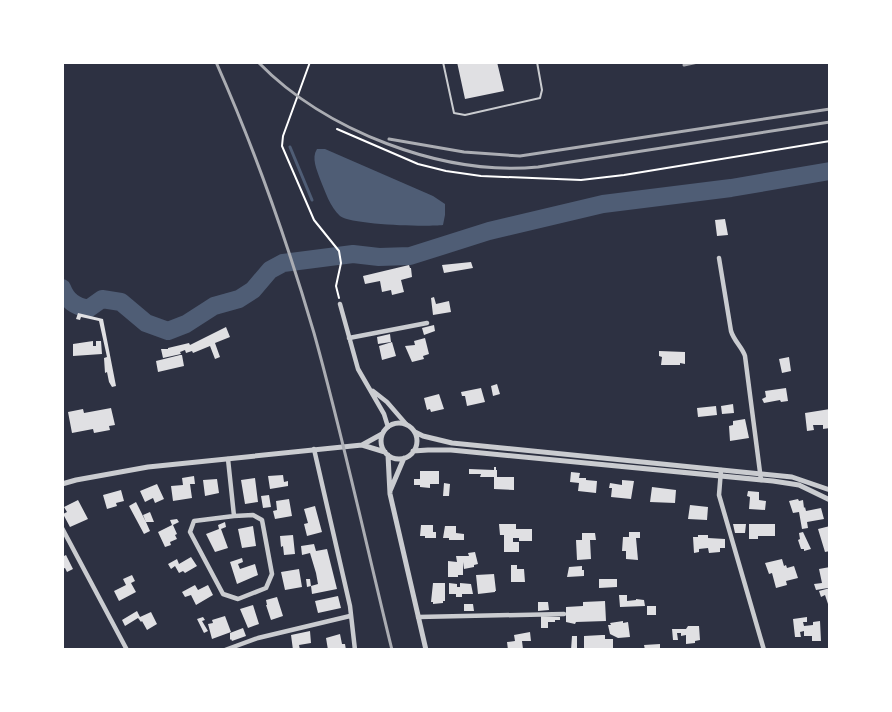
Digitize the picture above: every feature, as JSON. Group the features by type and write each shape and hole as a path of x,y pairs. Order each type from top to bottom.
{"street":[{"path":"719,258 731,332 733,338 743,349 745,356 761,480"},
{"path":"340,304 358,369 384,414 388,427"},
{"path":"349,338 427,323"},
{"path":"370,389 387,402 415,432 423,436 452,443 760,473 800,478 830,490"},
{"path":"362,445 382,434 388,427 400,422 406,424"},
{"path":"413,452 417,442 415,432"},
{"path":"382,434 381,444 387,453 390,494 426,650"},
{"path":"62,484 148,467 362,445 396,458 404,458 413,452 428,450 461,451 761,480 799,485 830,500"},
{"path":"314,449 350,606 355,650"},
{"path":"390,494 404,458"},
{"path":"228,459 234,516"},
{"path":"721,470 719,495 764,650"},
{"path":"253,515 262,520 272,574 266,588 238,599 223,594 190,532 194,521 234,516 253,515"},
{"path":"62,528 127,650"},
{"path":"418,617 564,614"},
{"path":"226,649 258,638 350,616"}],"lane":[{"path":"443,62 454,113 465,115 540,98 542,90 537,62"}],"path":[{"path":"310,62 283,136 282,146 314,220 339,251 342,263 336,286 340,304"},
{"path":"337,130 418,164 446,171 481,176 581,180 624,175 830,141"}],"water":[{"path":"317,149 325,149 433,196 445,204 443,225 421,226 373,223 340,216 331,204 317,172 315,153"}],"building":[{"path":"457,62 497,62 504,91 465,99"},
{"path":"725,219 728,235 717,236 715,220"},
{"path":"471,262 473,268 444,273 442,265"},
{"path":"409,265 412,277 401,280 404,292 392,295 391,290 382,292 380,281 365,284 363,276"},
{"path":"434,297 436,304 449,301 451,312 433,315 431,298"},
{"path":"78,313 103,319 116,386 112,387 107,372 105,373 104,358 107,357 99,321 81,317 80,320 76,319"},
{"path":"434,325 435,331 424,335 422,328"},
{"path":"226,327 230,337 215,343 220,357 215,359 210,346 193,353 192,351 186,353 185,350 180,352 181,354 163,358 161,349 189,343 190,345"},
{"path":"390,334 391,342 378,344 377,337"},
{"path":"425,338 429,354 423,356 424,359 412,362 405,346 415,345 414,341"},
{"path":"93,341 93,346 96,346 96,341 101,341 102,354 73,356 73,344"},
{"path":"392,342 396,356 382,360 379,346"},
{"path":"659,351 685,352 685,364 661,365 662,357 659,356"},
{"path":"182,355 184,366 158,372 156,361"},
{"path":"789,357 791,371 782,373 779,359"},
{"path":"497,384 500,394 493,396 491,386"},
{"path":"481,388 485,402 467,406 465,396 462,396 461,392"},
{"path":"786,388 788,401 781,402 780,400 764,403 762,399 766,397 765,391"},
{"path":"439,394 444,409 431,412 430,409 427,410 424,398"},
{"path":"733,404 734,413 722,414 721,406"},
{"path":"716,406 717,415 698,417 697,408"},
{"path":"111,408 115,425 109,426 110,430 94,433 93,429 72,433 68,412 83,409 84,413"},
{"path":"830,409 830,428 823,429 823,425 813,425 814,430 807,431 805,413"},
{"path":"745,419 749,438 730,441 729,426 733,425 733,421"},
{"path":"494,467 497,470 497,477 514,477 514,490 494,489 494,477 480,477 481,474 469,474 469,469 494,470"},
{"path":"420,471 439,471 439,484 430,484 430,488 414,485 414,479 420,479"},
{"path":"571,472 580,473 579,478 597,481 596,493 578,491 579,483 570,482"},
{"path":"283,475 284,482 288,481 288,486 270,489 268,476"},
{"path":"194,476 195,484 190,484 192,498 173,501 171,486 183,485 182,478"},
{"path":"255,478 258,502 245,504 241,480"},
{"path":"217,479 219,493 205,496 203,480"},
{"path":"622,480 634,481 631,499 611,497 612,488 609,488 610,483 622,485"},
{"path":"444,483 450,484 449,496 443,496"},
{"path":"157,484 164,499 155,503 153,498 145,502 140,491"},
{"path":"652,487 676,490 675,503 650,502"},
{"path":"121,490 124,501 116,503 117,506 107,509 103,495"},
{"path":"748,491 759,492 759,500 766,501 765,510 749,509 750,497 747,496"},
{"path":"269,495 271,507 263,508 261,496"},
{"path":"289,499 292,516 275,519 273,511 277,510 276,501"},
{"path":"798,499 799,501 803,500 806,511 821,508 824,519 807,522 808,528 802,529 799,512 793,513 789,501"},
{"path":"78,500 88,519 70,527 63,514 67,512 64,507"},
{"path":"136,502 150,531 144,534 129,506"},
{"path":"690,505 708,507 707,520 688,519"},
{"path":"315,506 322,532 307,536 304,524 308,523 304,509"},
{"path":"150,512 154,522 146,522 143,515"},
{"path":"177,519 179,522 173,525 177,539 170,542 171,545 165,547 158,532 172,525 170,520"},
{"path":"225,522 226,527 221,529 228,548 215,552 206,534 219,529 218,525"},
{"path":"499,524 516,524 516,529 532,529 532,541 519,541 519,538 513,538 513,542 519,542 519,552 504,552 504,535 500,535"},
{"path":"733,524 746,524 745,533 735,533"},
{"path":"749,524 775,524 775,536 758,536 758,539 749,539"},
{"path":"421,525 433,525 433,532 436,532 436,538 420,536"},
{"path":"253,526 256,546 242,548 238,529"},
{"path":"445,526 456,526 456,533 464,534 464,540 443,538"},
{"path":"830,526 830,551 825,552 818,529"},
{"path":"629,532 640,532 640,538 636,538 638,560 626,559 626,551 622,551 623,537 629,537"},
{"path":"803,532 811,549 804,551 804,549 801,549 798,540 800,539 799,533"},
{"path":"582,533 595,533 596,540 590,540 591,559 577,560 576,540 582,540"},
{"path":"293,535 295,554 284,555 280,536"},
{"path":"698,535 708,535 708,538 725,539 725,548 720,548 720,552 709,553 708,548 699,549 699,552 694,553 693,537 698,537"},
{"path":"314,544 316,551 327,549 337,589 312,594 311,586 318,584 316,573 310,553 302,555 301,546"},
{"path":"475,552 478,564 464,569 463,562 463,575 448,577 448,561 457,562 456,556 469,556 468,553"},
{"path":"66,555 73,569 67,572 65,568 62,569 62,557"},
{"path":"191,557 197,566 185,573 183,571 179,573 175,566 171,569 168,564 177,559 179,564"},
{"path":"242,558 243,562 238,564 240,569 255,564 258,575 237,584 230,562"},
{"path":"782,559 784,566 786,565 787,568 794,566 798,578 786,581 787,585 776,588 772,573 769,574 765,563"},
{"path":"511,565 517,565 517,569 524,569 525,582 511,582"},
{"path":"582,566 584,576 567,577 569,567"},
{"path":"830,567 828,588 816,590 814,584 822,583 819,569"},
{"path":"299,569 302,587 285,590 281,572"},
{"path":"494,574 496,591 478,594 476,575"},
{"path":"132,575 135,581 131,583 136,592 119,601 114,591 126,585 123,579"},
{"path":"306,579 310,579 311,586 307,587"},
{"path":"599,579 617,579 617,587 599,588"},
{"path":"433,583 445,583 445,601 443,603 433,604 431,602"},
{"path":"449,583 457,584 457,587 460,587 460,583 471,584 473,594 462,594 462,597 456,597 456,594 449,594"},
{"path":"195,585 198,590 208,585 213,595 196,605 191,595 185,597 182,592"},
{"path":"830,588 829,607 825,595 821,597 819,591"},
{"path":"619,595 627,595 627,601 644,600 645,606 620,607"},
{"path":"338,596 341,608 318,613 315,601"},
{"path":"277,597 283,616 271,620 266,600"},
{"path":"605,601 606,621 576,622 575,624 566,622 566,607 583,606 583,602"},
{"path":"538,602 548,602 549,610 538,611"},
{"path":"464,604 473,604 474,611 464,611"},
{"path":"253,605 259,624 248,628 240,609"},
{"path":"647,606 656,606 656,615 647,615"},
{"path":"137,611 140,617 151,612 157,624 147,630 138,618 125,626 122,620"},
{"path":"225,616 231,632 212,639 208,624 213,623 212,620"},
{"path":"541,616 560,617 560,620 548,622 548,628 541,628"},
{"path":"203,617 205,620 202,621 208,631 204,633 197,619"},
{"path":"807,617 807,622 803,622 804,626 813,625 813,622 820,621 821,641 812,641 812,636 804,636 804,631 800,632 801,637 795,637 793,619"},
{"path":"623,621 623,623 628,622 630,637 618,638 610,634 608,625 611,625 610,623"},
{"path":"688,626 699,626 700,640 695,641 695,643 686,644 686,635 681,636 681,633 677,633 678,640 673,640 672,629 686,629"},
{"path":"243,628 246,636 230,640 230,633"},
{"path":"310,631 311,643 299,645 300,650 293,650 291,635"},
{"path":"530,632 531,641 522,641 523,649 508,650 507,642 515,641 514,635"},
{"path":"340,634 342,644 345,644 346,650 328,650 326,638"},
{"path":"605,635 605,639 613,639 613,648 584,650 584,636"},
{"path":"572,636 577,636 577,650 571,650"},
{"path":"660,644 660,650 645,650 644,645"}],"waterway":[{"path":"290,147 312,200"},
{"path":"62,288 69,300 79,306 88,309 102,299 121,302 146,323 168,331 186,324 214,306 239,299 253,290 270,270 283,263 353,254 379,257 410,256 489,231 603,204 731,188 830,171"}],"railway":[{"path":"216,62 270,196 314,333 345,451 392,650"},
{"path":"258,62 285,87 317,109 351,128 387,144 425,156 463,164 501,168 538,167 830,122"},
{"path":"684,65 698,62"},
{"path":"389,139 464,152 520,156 830,109"}]}
